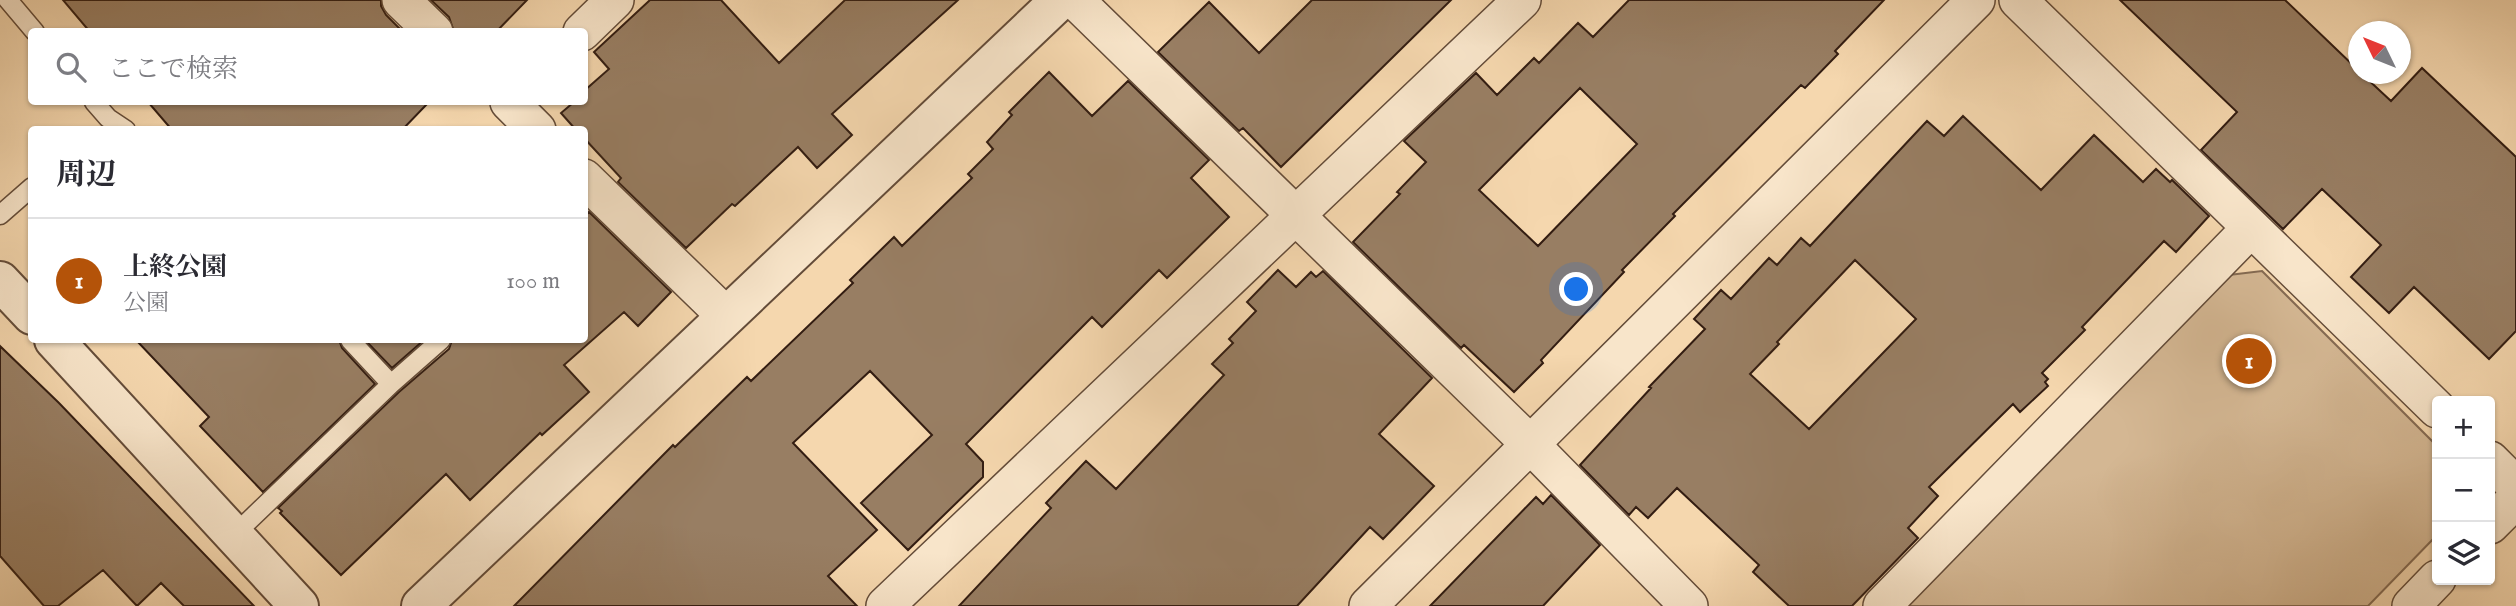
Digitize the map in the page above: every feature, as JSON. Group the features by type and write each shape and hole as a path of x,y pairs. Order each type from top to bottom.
{"street":[{"path":"401,0 430,28"},
{"path":"586,28 615,0"},
{"path":"421,606 1060,0"},
{"path":"1075,0 1530,444 1689,606"},
{"path":"884,606 1522,0"},
{"path":"1368,606 1976,0"},
{"path":"2018,0 2432,404"},
{"path":"512,105 533,126"},
{"path":"588,182 726,316"},
{"path":"1882,606 2251,228"},
{"path":"0,281 28,311"},
{"path":"57,343 299,606"},
{"path":"2495,465 2516,486"},
{"path":"2493,522 2516,499"},
{"path":"2411,606 2432,584"}],"lane":[{"path":"8,0 32,28"},
{"path":"95,105 102,124"},
{"path":"0,215 28,190"},
{"path":"353,343 391,384"},
{"path":"234,536 391,384 439,343"}],"shaded area":[{"path":"2262,271 2432,441 2432,540 2368,606 1906,606 2229,275"}],"building":[{"path":"63,0 381,0 386,15 399,28 87,28"},
{"path":"431,0 527,0 500,28 453,28 449,17"},
{"path":"650,0 721,0 779,63 845,0 958,0 832,114 852,135 817,168 798,147 686,248 618,182 621,178 588,142 588,126 572,126 561,113 570,105 588,105 588,87 609,69 594,52"},
{"path":"1312,0 1451,0 1281,167 1243,128 1239,131 1158,52 1209,2 1259,53"},
{"path":"1629,0 1884,0 1835,51 1838,54 1805,88 1801,85 1673,214 1675,216 1622,270 1624,272 1514,392 1464,345 1461,348 1353,242 1400,194 1397,192 1426,162 1404,141 1476,73 1497,95 1534,58 1539,63 1578,23 1593,37","holes":["1580,88 1637,144 1538,246 1479,190"]},
{"path":"2120,0 2285,0 2348,60 2348,84 2373,84 2391,101 2407,84 2411,84 2411,80 2422,68 2516,157 2516,331 2489,359 2414,287 2389,313 2351,277 2381,245 2322,189 2283,229 2201,150 2237,112"},
{"path":"1049,72 1092,116 1128,81 1209,160 1191,178 1229,217 1167,278 1159,270 1102,327 1092,317 966,444 983,462 983,477 908,550 861,503 932,435 870,371 793,443 877,530 828,576 857,606 514,606 673,445 675,447 747,377 751,381 853,283 850,280 894,237 902,246 972,178 968,174 993,149 987,142 1012,115 1009,112"},
{"path":"151,105 426,105 406,126 169,126"},
{"path":"1963,116 2041,190 2094,135 2143,182 2156,169 2170,182 2172,180 2209,216 2176,252 2164,241 2082,327 2085,330 2042,373 2048,379 2045,382 2048,386 2020,412 2013,404 1929,487 1938,496 1908,528 1918,538 1852,606 1789,606 1753,572 1759,565 1677,488 1648,518 1636,507 1629,515 1580,465 1705,329 1694,319 1721,290 1731,299 1769,258 1777,265 1801,238 1810,246 1927,121 1944,136","holes":["1855,260 1916,319 1809,429 1750,374"]},
{"path":"588,213 671,292 638,326 624,312 564,365 589,392 542,435 540,433 470,500 446,474 341,575 278,508 399,392 449,349 451,343 588,343"},
{"path":"1278,270 1296,287 1311,272 1316,277 1323,271 1432,378 1379,434 1434,486 1383,539 1370,527 1297,606 959,606 1051,508 1046,503 1086,461 1116,489 1224,375 1212,364 1233,343 1229,339 1256,311 1247,302"},
{"path":"139,343 340,343 375,384 263,492 200,426 209,417"},
{"path":"368,343 421,343 392,368"},
{"path":"0,346 59,403 254,606 184,606 161,583 137,606 103,570 58,606 44,606 0,556"},
{"path":"1551,495 1600,545 1543,606 1430,606 1536,497 1543,504"}],"place":[{"name":"上終公園","path":"2249,361"}]}
